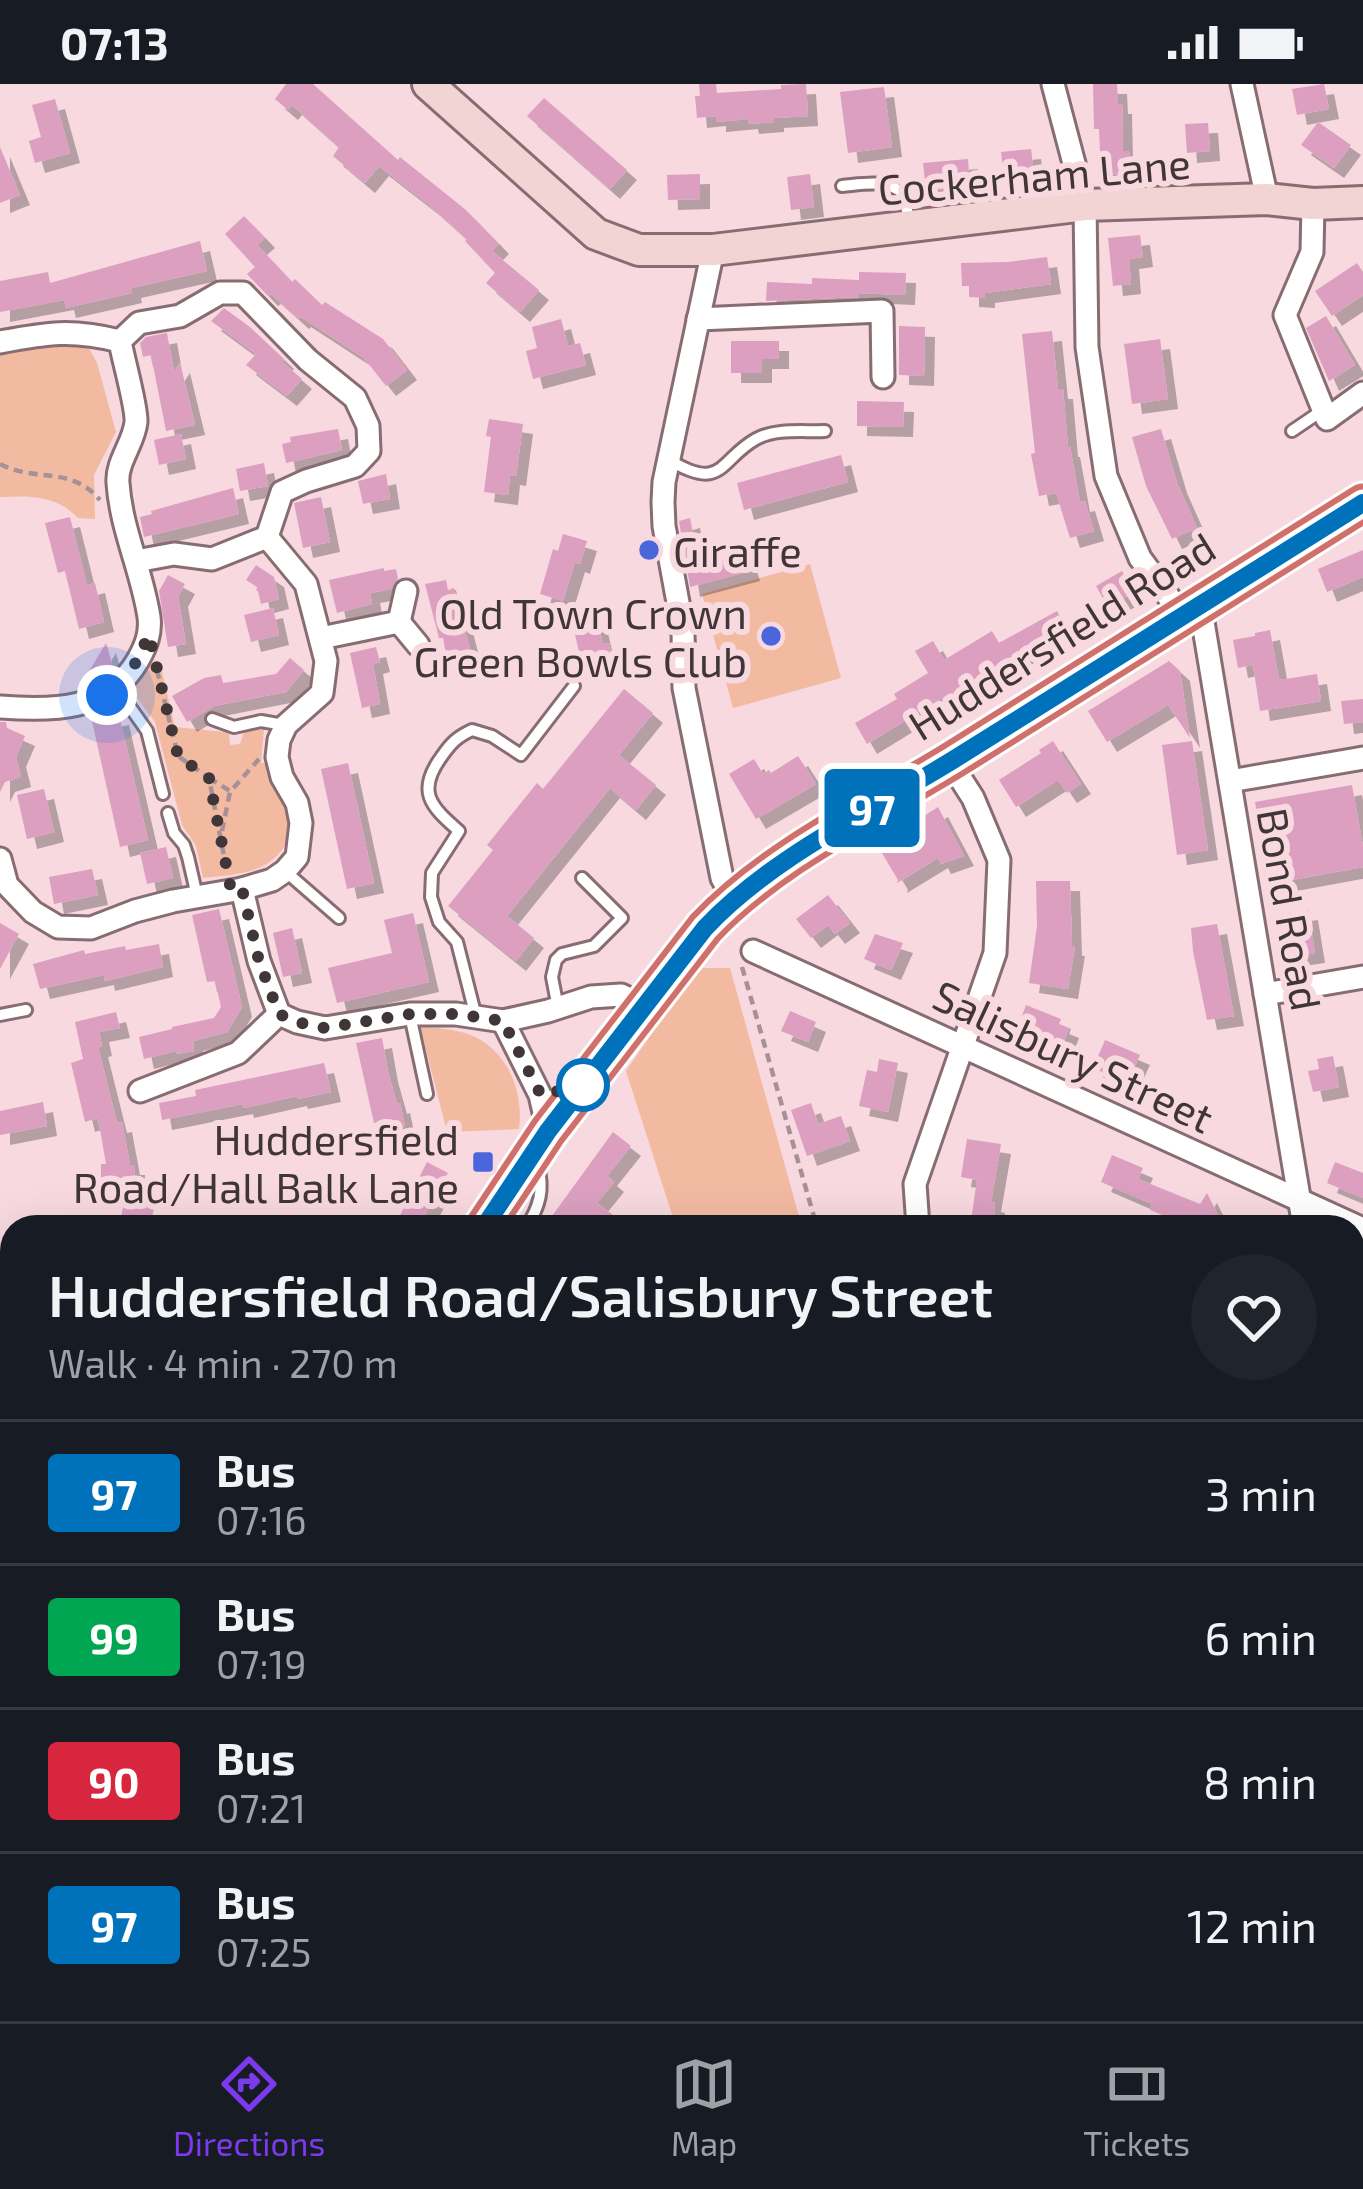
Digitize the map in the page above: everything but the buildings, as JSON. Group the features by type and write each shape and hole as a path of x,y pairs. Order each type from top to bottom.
{"highway":[{"name":"Huddersfield Road","path":"492,1215 541,1141 644,1006 734,898 840,827 1363,503"}],"street":[{"name":"Cockerham Lane","path":"428,84 596,234 639,250 713,250 1084,205 1267,199 1363,202"},
{"path":"1053,84 1084,205 1087,347 1106,476 1140,558 1191,610"},
{"path":"1242,84 1267,199"},
{"path":"1312,204 1312,252 1285,315 1327,419 1363,392"},
{"path":"713,250 664,482 664,526 682,630 684,688 722,878 734,898"},
{"path":"120,341 139,323 180,316 220,292 243,293 308,360 355,398 368,426 368,451 356,466 282,492 267,537 212,559 175,554 136,561"},
{"path":"698,319 882,311 883,377"},
{"path":"0,342 56,332 86,332 120,341"},
{"path":"0,707 65,707 107,695 128,678 149,635 117,477 136,422 120,341"},
{"path":"0,859 3,886 58,927 91,928 135,911 272,880 285,871 297,856 301,823 277,757 282,733 322,693 326,661 306,584 267,537"},
{"path":"399,622 406,591"},
{"name":"Bond Road","path":"1191,610 1230,781 1302,1215"},
{"path":"321,638 399,622"},
{"path":"399,622 418,645"},
{"path":"1230,781 1363,758"},
{"path":"917,1215 915,1184 995,953 999,860 973,798 950,762"},
{"path":"237,890 279,1014 297,1022 325,1028 410,1014 503,1021 591,997 621,995 644,1006"},
{"name":"Salisbury Street","path":"746,952 1332,1215"},
{"path":"1265,994 1363,977"},
{"path":"140,1091 238,1053 279,1014"},
{"path":"503,1021 541,1095 541,1141"}],"lane":[{"path":"842,186 895,187 904,197 910,226"},
{"path":"1292,431 1323,410"},
{"path":"668,460 687,471 706,474 726,466 755,440 778,432 825,431"},
{"path":"476,1017 457,942 440,922 431,897 432,873 459,831 438,813 428,793 429,773 455,738 472,730 492,736 521,755 574,686"},
{"path":"116,687 147,731 163,794"},
{"path":"212,719 234,727 262,721 282,733"},
{"path":"168,814 184,845 196,896"},
{"path":"285,871 339,918"},
{"path":"558,1008 552,977 556,960 562,954 595,946 622,918 582,878"},
{"path":"0,1015 26,1010"},
{"path":"410,1014 427,1094"},
{"path":"533,1215 543,1187 541,1141"}],"path":[{"path":"0,464 11,470 74,478 126,533"},
{"path":"149,635 178,756 230,792"},
{"path":"221,837 230,792 282,733"},
{"path":"209,778 237,890"},
{"path":"746,952 814,1215"}],"shaded area":[{"path":"31,343 87,344 97,363 116,432 94,475 95,519 78,518 42,498 0,497 0,350"},
{"name":"Old Town Crown Green Bowls Club","path":"810,564 841,678 733,708 702,594"},
{"path":"160,663 175,727 224,732 229,734 230,745 240,744 244,732 264,729 261,763 266,763 293,821 281,851 261,867 203,878 196,846 182,825 155,722 131,690 139,669"},
{"path":"703,968 730,968 799,1215 672,1215 626,1071 678,995"},
{"path":"420,1026 468,1034 493,1049 515,1086 519,1129 447,1132"}],"bus line":[{"name":"97","path":"492,1215 548,1131 705,928 734,898 840,827 1363,503"}],"place":[{"name":"Giraffe","path":"649,550"},
{"name":"Old Town Crown Green Bowls Club","path":"771,636"},
{"name":"Huddersfield Road/Hall Balk Lane","path":"483,1162"}],"route":[{"path":"107,695 128,678 149,635 178,756 209,778 231,890 242,889 259,961 279,1014 325,1028 410,1014 503,1021 541,1095 583,1085"}]}
